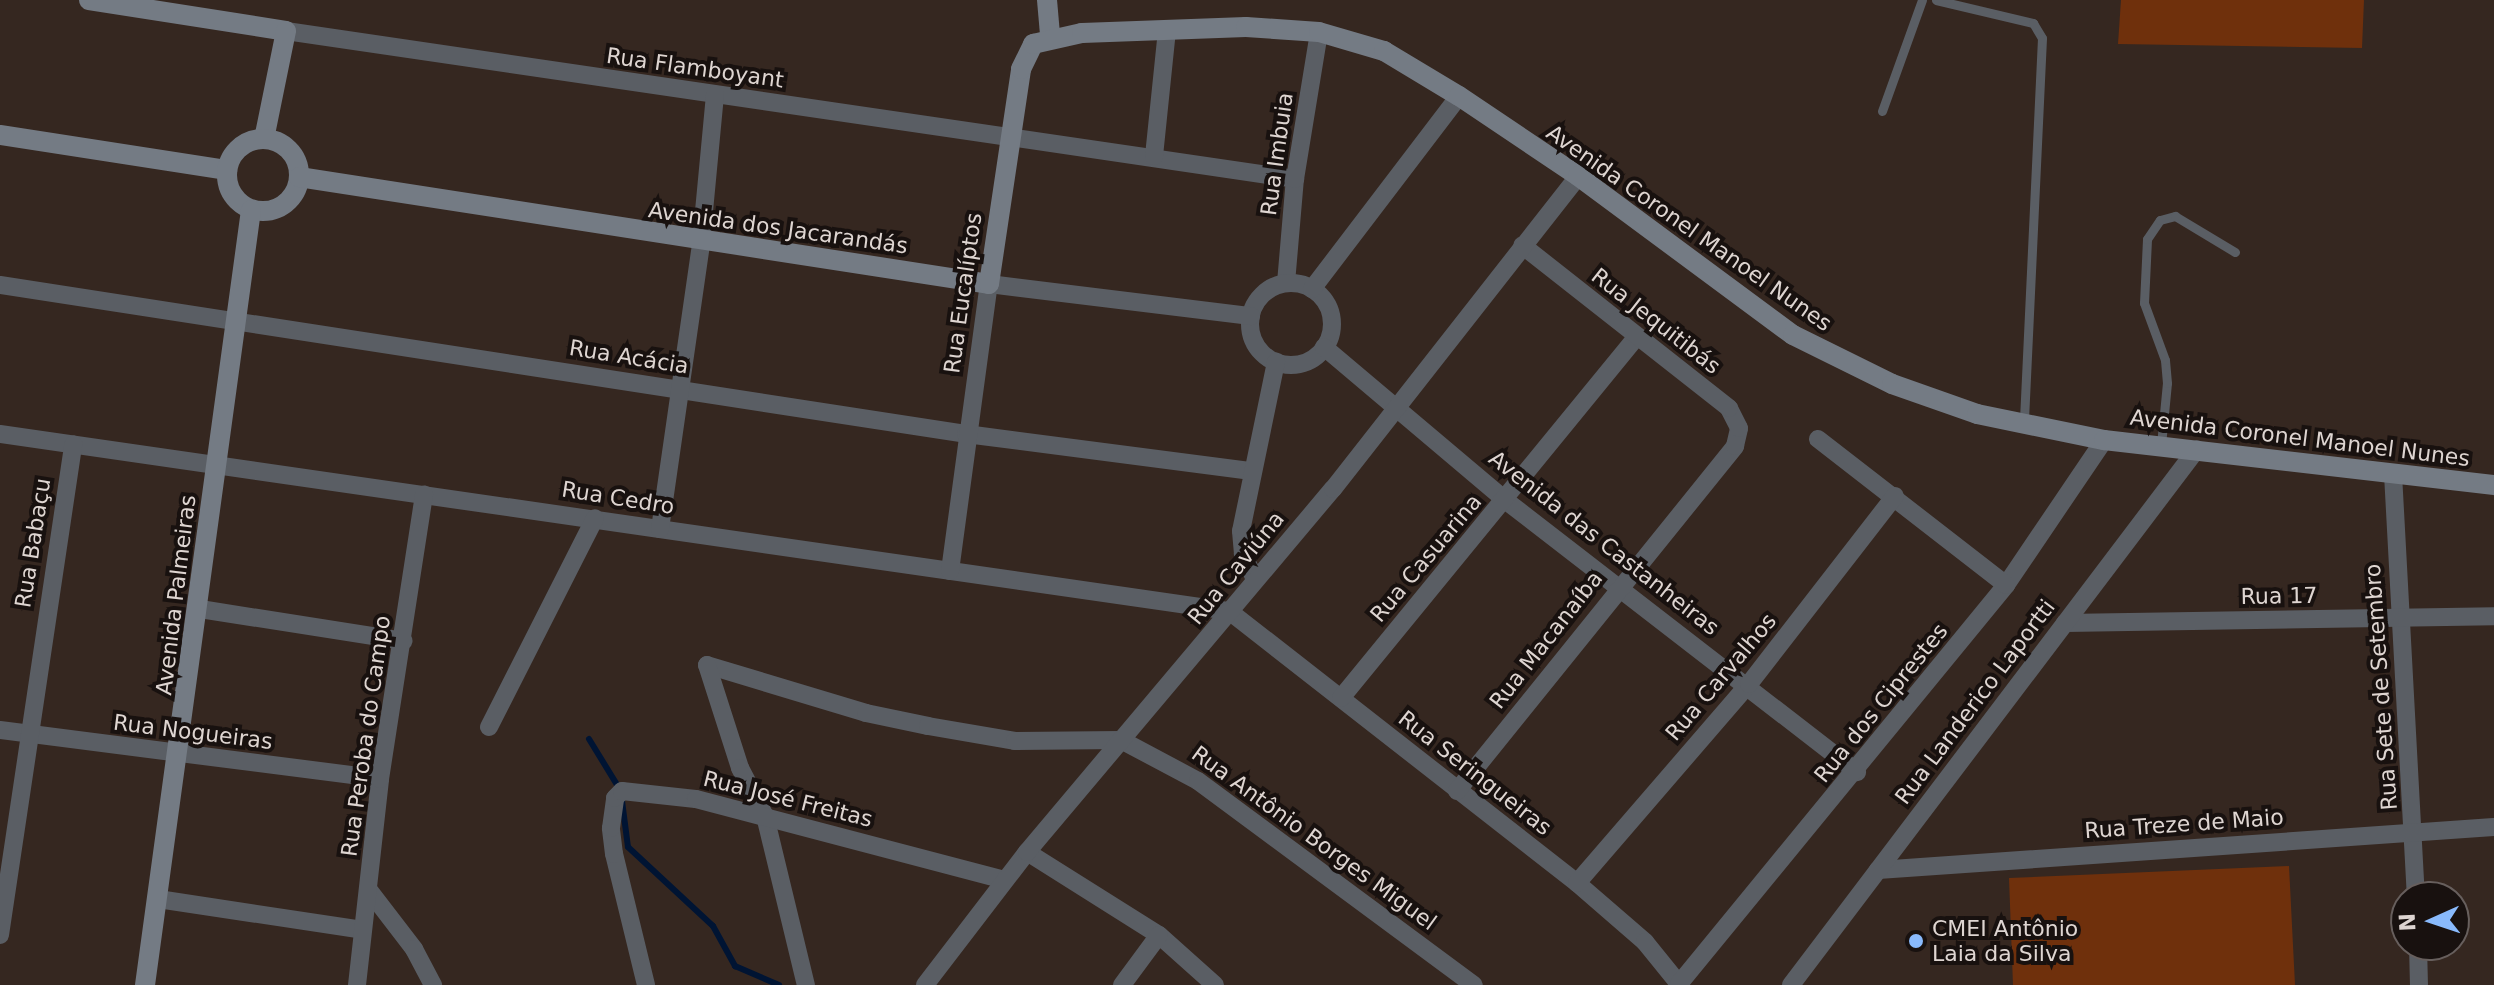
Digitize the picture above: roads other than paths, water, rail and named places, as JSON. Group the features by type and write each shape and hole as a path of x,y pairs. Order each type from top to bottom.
{"street":[{"name":"Rua Flamboyant","path":"89,0 1295,179"},
{"path":"1047,0 1050,37"},
{"name":"Avenida Coronel Manoel Nunes","path":"1050,37 1246,27 1319,32 1384,51 1459,96 1578,176 1745,302 1826,354 1935,400 2104,440 2494,485"},
{"path":"264,139 286,31"},
{"path":"1154,156 1167,31"},
{"name":"Rua Imbuia","path":"1286,283 1295,179 1319,32"},
{"name":"Rua Eucalíptos","path":"950,571 966,434 1009,137 1025,55 1033,44 1050,37"},
{"path":"660,529 677,389 701,243 715,95"},
{"path":"1312,289 1459,96"},
{"path":"0,135 227,170"},
{"path":"264,139 290,151 299,177 286,203 266,212 251,210 231,194 227,170 237,150 264,139"},
{"name":"Rua Caviúna","path":"925,985 1004,880 1396,408 1578,176"},
{"name":"Avenida dos Jacarandás","path":"299,177 701,243 989,284 1251,316"},
{"name":"Avenida Palmeiras","path":"145,985 200,609 216,464 251,210"},
{"name":"Rua Jequitibás","path":"1522,245 1729,408 1739,428 1735,446"},
{"path":"1286,283 1312,289 1329,309 1331,322 1324,347 1302,363 1276,362 1255,344 1251,316 1263,293 1286,283"},
{"name":"Rua Acácia","path":"0,285 966,434 1252,471"},
{"name":"Rua Casuarina","path":"1341,698 1637,337"},
{"name":"Avenida das Castanheiras","path":"1324,347 1505,500 1749,684 1857,772"},
{"path":"1255,579 1243,554 1241,531 1276,362"},
{"name":"Rua Cedro","path":"0,434 1229,611"},
{"path":"1818,439 2006,585"},
{"name":"Rua dos Ciprestes","path":"1680,985 1857,772 2006,585 2104,440"},
{"name":"Rua Babaçu","path":"0,935 73,444"},
{"name":"Rua Macanaíba","path":"1457,791 1618,587 1735,446"},
{"name":"Rua Landerico Laportti","path":"1791,985 2197,449"},
{"name":"Rua Sete de Setembro","path":"2393,474 2416,881"},
{"name":"Rua Peroba do Campo","path":"357,985 380,779 404,641 424,494"},
{"name":"Rua Carvalhos","path":"1577,883 1749,684 1895,496"},
{"path":"489,727 595,518"},
{"path":"200,609 404,641"},
{"name":"Rua Seringueiras","path":"1229,611 1577,883 1645,942 1680,985"},
{"name":"Rua 17","path":"2065,623 2494,616"},
{"path":"806,985 765,816 740,768 707,665 928,726 1015,741 1121,740"},
{"name":"Rua Nogueiras","path":"0,730 380,779"},
{"name":"Rua Antônio Borges Miguel","path":"1121,740 1198,781 1474,985"},
{"name":"Rua José Freitas","path":"646,985 614,854 611,828 615,798 622,791 650,791 765,816 1004,880"},
{"name":"Rua Treze de Maio","path":"1878,870 2494,827"},
{"path":"1027,852 1159,935 1215,985"},
{"path":"368,889 414,949 433,985"},
{"path":"158,899 363,930"},
{"path":"1122,985 1159,935"},
{"path":"2418,961 2419,985"}],"lane":[{"path":"1882,111 1922,0"},
{"path":"1936,0 2033,23 2042,38 2024,423"},
{"path":"2161,445 2167,383 2165,360 2144,303 2147,239 2160,220 2175,216 2235,252"}],"waterway":[{"path":"589,739 619,788"},
{"path":"622,801 628,847 713,926 735,966 779,985"}],"place":[{"name":"CMEI Antônio Laia da Silva","path":"1916,941"}]}
